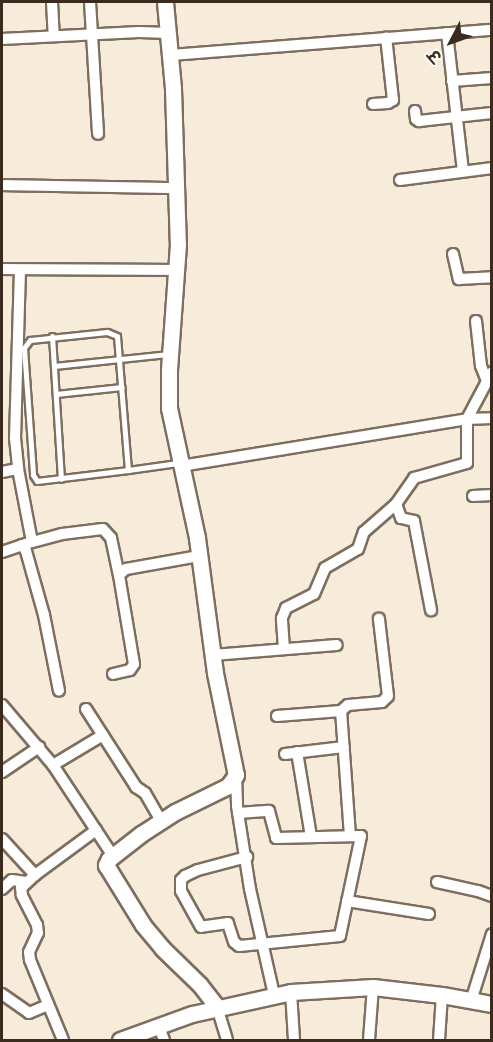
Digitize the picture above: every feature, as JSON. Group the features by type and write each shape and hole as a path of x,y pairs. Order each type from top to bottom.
{"street":[{"path":"52,2 54,36"},
{"path":"90,2 98,134"},
{"path":"165,2 171,55 177,188 177,270 169,408 200,556 213,655 236,775 238,813 250,889 274,995"},
{"path":"171,55 492,30"},
{"path":"2,39 168,33"},
{"path":"447,33 463,171"},
{"path":"373,104 388,103 393,100 386,37"},
{"path":"452,81 492,78"},
{"path":"415,111 416,119 419,121 492,114"},
{"path":"399,180 492,168"},
{"path":"2,186 177,188"},
{"path":"453,254 459,279 492,277"},
{"path":"2,269 177,270"},
{"path":"20,270 15,385 18,469 27,544 59,690"},
{"path":"284,649 282,618 286,608 314,594 325,568 358,549 364,532 396,504 414,478 467,462 467,419 489,376 481,366 476,321"},
{"path":"181,464 467,419 492,418"},
{"path":"2,472 18,469"},
{"path":"473,496 492,495"},
{"path":"396,504 401,518 414,521 431,610"},
{"path":"2,552 62,534 103,529 111,538 134,664 129,670 113,674"},
{"path":"119,574 126,569 200,556"},
{"path":"277,716 341,711 348,705 382,702 388,696 379,619"},
{"path":"213,655 337,645"},
{"path":"2,705 53,765 113,856"},
{"path":"87,709 136,787 145,793 161,821"},
{"path":"341,711 350,836"},
{"path":"53,765 103,735"},
{"path":"2,772 39,747"},
{"path":"285,754 344,747"},
{"path":"297,752 311,837"},
{"path":"227,1041 216,1007 200,985 162,948 143,925 106,865 113,856 161,821 228,786 236,775"},
{"path":"238,813 267,810 270,813 276,838 358,835 362,838 342,932 335,938 262,942 237,946 228,923 201,927 180,886 185,876 246,856"},
{"path":"63,1041 30,960 29,952 38,933 37,925 22,895 21,888 96,830"},
{"path":"2,839 35,875"},
{"path":"2,889 12,880 26,882"},
{"path":"437,882 478,891 492,897"},
{"path":"347,901 429,914"},
{"path":"471,1001 492,934"},
{"path":"120,1041 161,1034 216,1007 291,992 373,987 442,995 492,1004"},
{"path":"369,1041 373,987"},
{"path":"291,992 294,1041"},
{"path":"2,994 29,1013 48,1005"},
{"path":"439,1041 442,995"}],"lane":[{"path":"128,470 120,342 113,332 52,336 30,340 24,348 33,475 40,482 181,464"},
{"path":"52,336 61,479"},
{"path":"54,366 171,354"},
{"path":"56,394 122,387"}]}
